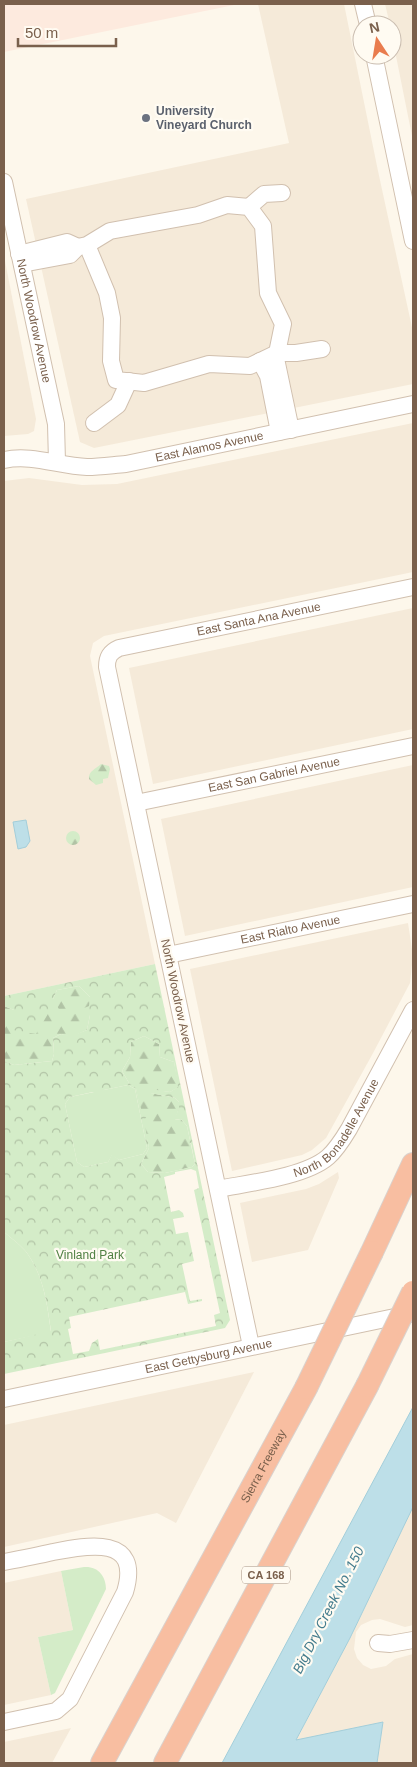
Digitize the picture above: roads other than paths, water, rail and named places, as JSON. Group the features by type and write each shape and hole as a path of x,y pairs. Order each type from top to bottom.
{"highway":[{"name":"Sierra Freeway","path":"102,1763 306,1388 413,1164"},
{"name":"CA 168","path":"165,1763 367,1386 413,1292"}],"street":[{"path":"376,65 413,241"},
{"name":"North Woodrow Avenue","path":"4,182 56,424 57,462"},
{"path":"20,259 67,242 83,246 110,231 198,215 227,205 250,207 264,194 282,193"},
{"path":"250,207 263,226 268,293 283,324 271,356 285,431"},
{"path":"83,246 107,293 112,318 111,361 116,380 144,384 209,364 250,366 271,356 322,350"},
{"path":"94,423 118,405 129,381"},
{"name":"East Alamos Avenue","path":"4,460 24,458 88,467 120,464 413,404"},
{"name":"East Santa Ana Avenue","path":"108,656 119,648 413,587"},
{"name":"North Woodrow Avenue","path":"108,656 107,667 251,1346"},
{"name":"East San Gabriel Avenue","path":"136,803 413,746"},
{"name":"East Rialto Avenue","path":"168,955 413,904"},
{"name":"North Bonadelle Avenue","path":"218,1189 296,1173 309,1169 328,1157 340,1144 349,1129 413,1010"},
{"name":"East Gettysburg Avenue","path":"4,1399 413,1313"},
{"path":"4,1562 89,1546 110,1548 123,1556 128,1574 125,1592 70,1699 62,1707 48,1713 4,1722"},
{"path":"378,1643 390,1644 413,1640"}],"water":[{"path":"26,820 30,841 26,847 18,849 13,822"},
{"name":"Big Dry Creek No. 150","path":"413,1407 413,1507 350,1638 296,1740 383,1722 377,1763 222,1763"}],"place":[{"name":"University Vineyard Church","path":"146,118"}],"park label":[{"name":"Vinland Park","path":"90,1255"}]}
